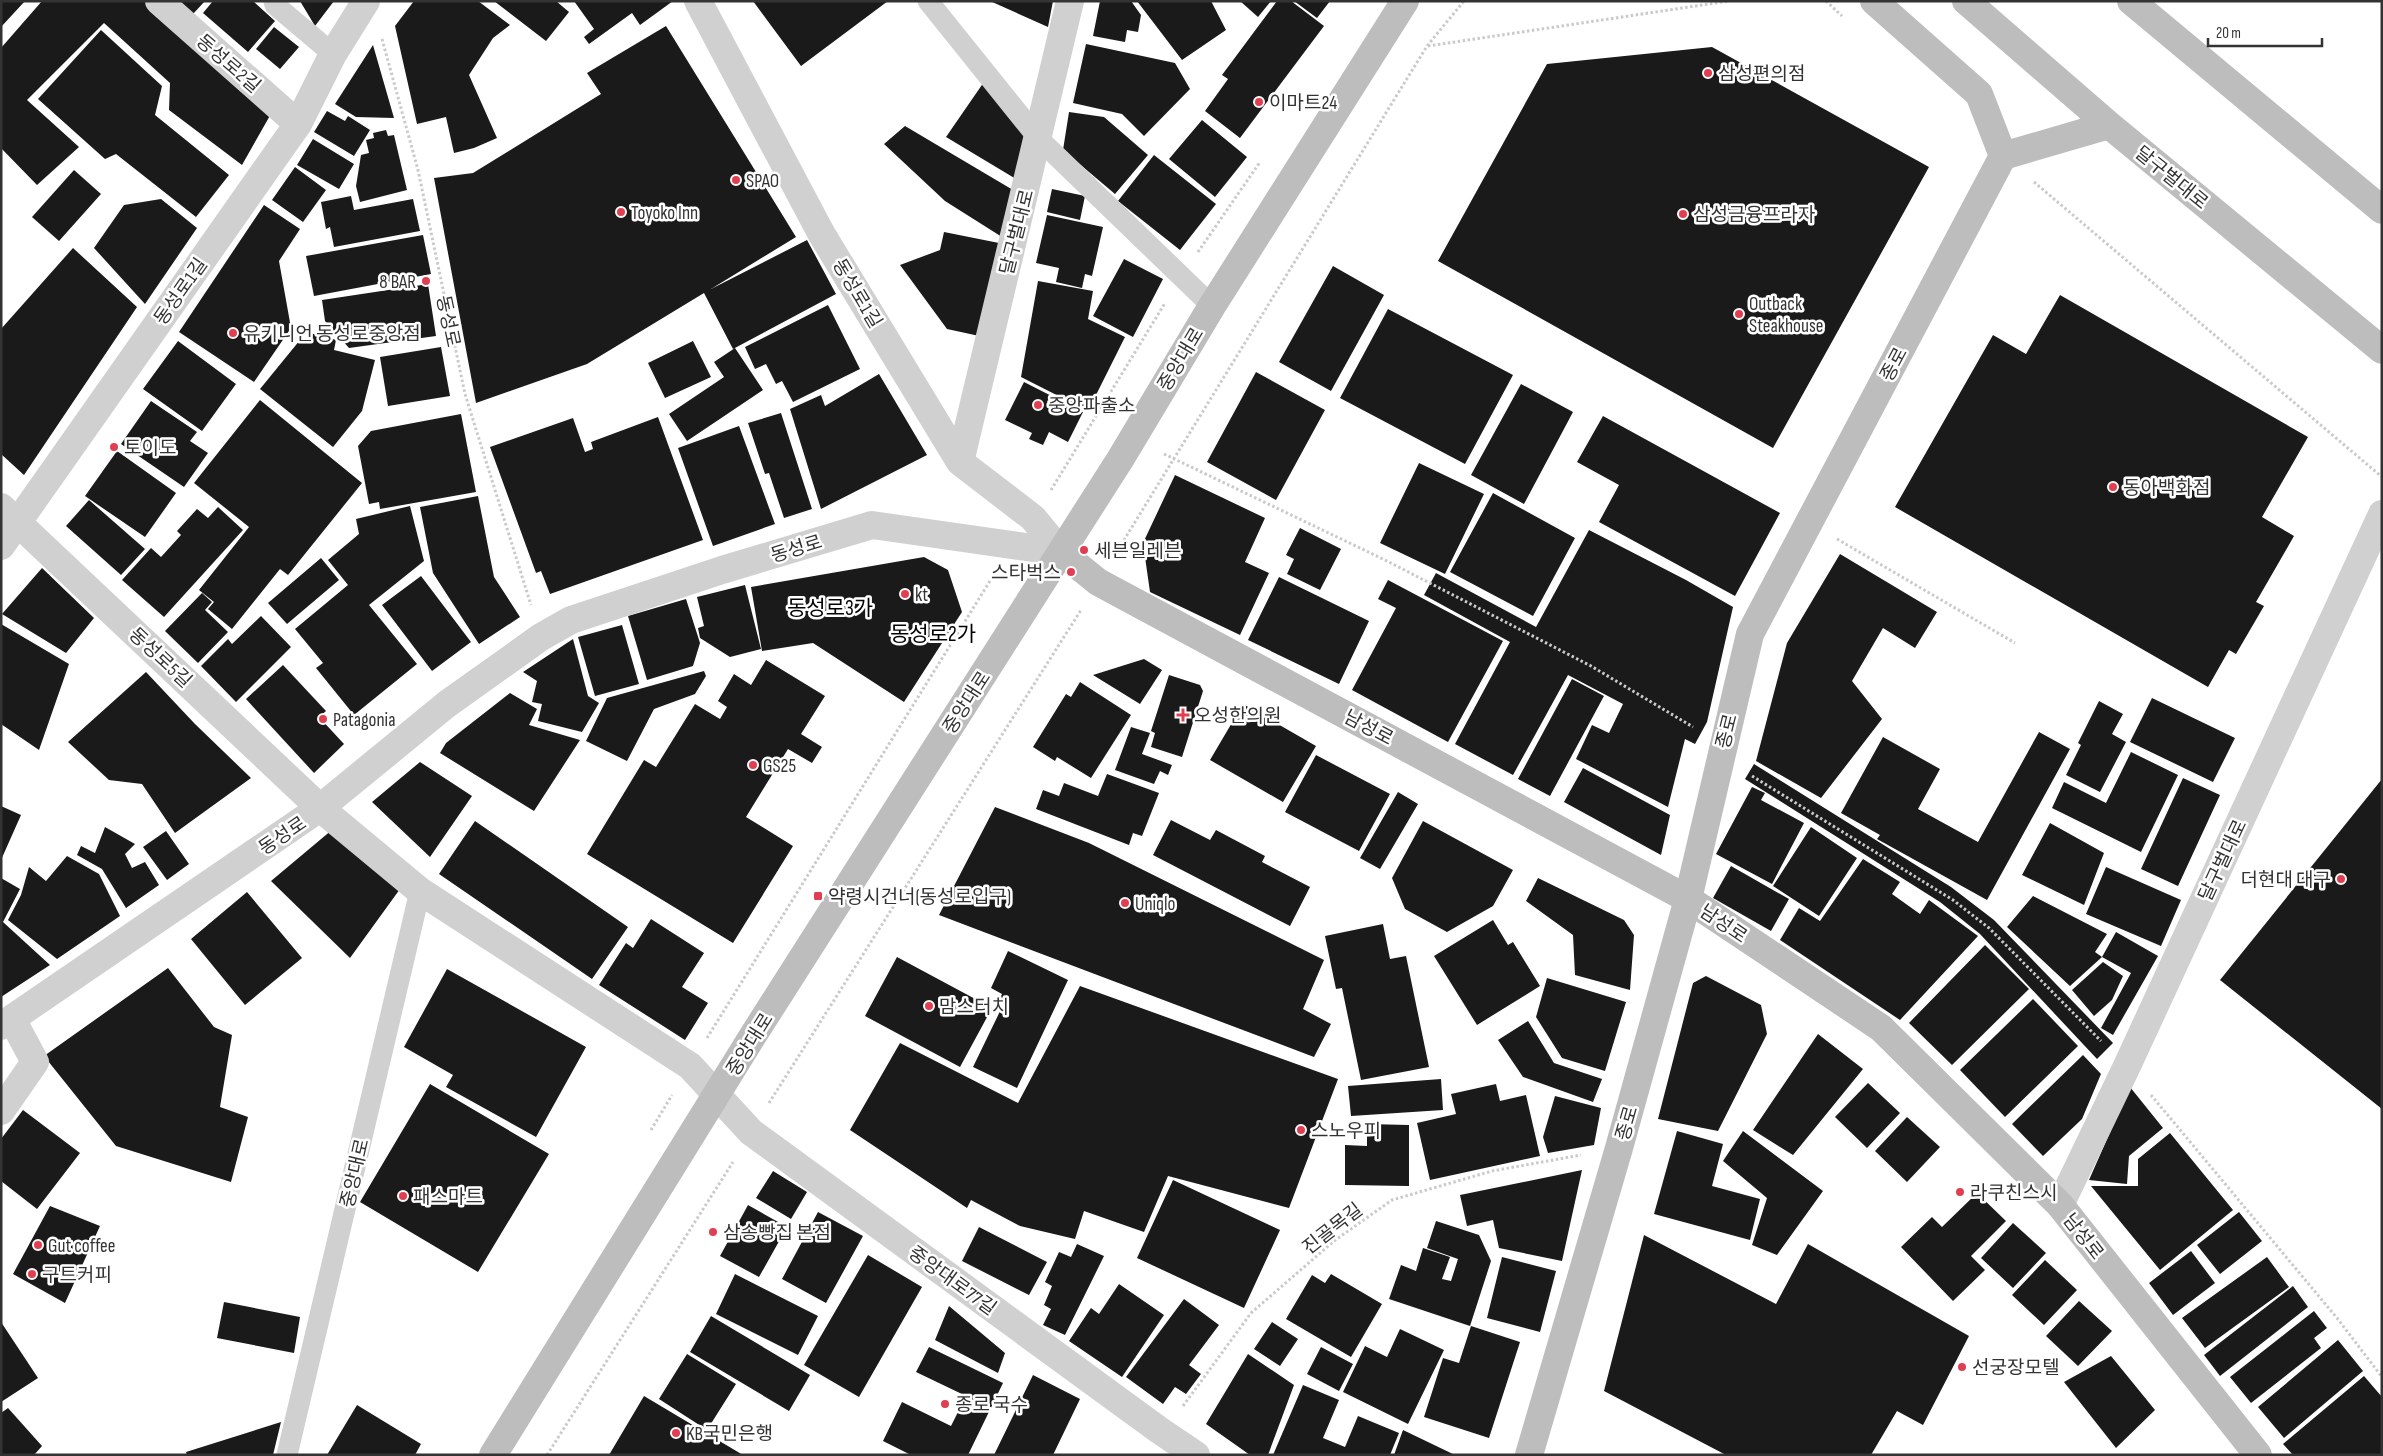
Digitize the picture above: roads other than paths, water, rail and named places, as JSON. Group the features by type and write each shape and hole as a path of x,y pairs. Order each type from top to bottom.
{"street":[{"name":"동성로2길","path":"159,1 298,124"},
{"name":"동성로1길","path":"1,546 9,514 298,124 333,54 366,1"},
{"name":"동성로1길","path":"698,1 821,233 960,462 1033,518 1061,552"},
{"name":"달구벌대로","path":"960,462 1070,1"},
{"name":"중앙대로","path":"493,1455 716,1097 1061,552 1212,306 1406,1"},
{"path":"1874,1 1979,94 2003,156 2109,125"},
{"name":"달구벌대로","path":"1966,1 2109,125 2382,350"},
{"path":"2131,1 2382,210"},
{"name":"종로","path":"1529,1455 1619,1148 1688,899 1750,634 2003,156"},
{"name":"동성로5길","path":"9,514 320,808"},
{"name":"달구벌대로","path":"2060,1205 2127,1066 2382,514"},
{"name":"동성로","path":"1,1112 36,1062 7,1023 320,808 448,704 541,637 571,620 722,570 872,525 1061,552"},
{"name":"남성로","path":"1061,552 1098,582 1688,899 1881,1028 2060,1205 2258,1455"},
{"name":"중앙대로","path":"320,808 420,891 690,1066 716,1097"},
{"name":"중앙대로77길","path":"716,1097 751,1132 1159,1430 1196,1455"}],"lane":[{"path":"274,1 275,5 333,54"},
{"name":"중앙대로","path":"928,1 1038,139 1212,306"},
{"name":"중앙대로","path":"287,1455 420,891"}],"place":[{"name":"삼성편의점","path":"1708,73"},
{"name":"이마트24","path":"1259,102"},
{"name":"SPAO","path":"736,180"},
{"name":"Toyoko Inn","path":"621,212"},
{"name":"삼성금융프라자","path":"1683,214"},
{"name":"8 BAR","path":"426,281"},
{"name":"Outback Steakhouse","path":"1739,314"},
{"name":"유키니언 동성로중앙점","path":"233,333"},
{"name":"중앙파출소","path":"1038,405"},
{"name":"토이도","path":"114,447"},
{"name":"동아백화점","path":"2113,487"},
{"name":"세븐일레븐","path":"1084,550"},
{"name":"스타벅스","path":"1071,572"},
{"name":"kt","path":"905,594"},
{"name":"오성한의원","path":"1183,715"},
{"name":"Patagonia","path":"323,719"},
{"name":"GS25","path":"753,765"},
{"name":"더현대 대구","path":"2341,879"},
{"name":"약령시건너(동성로입구)","path":"818,896"},
{"name":"Uniqlo","path":"1125,903"},
{"name":"맘스터치","path":"929,1006"},
{"name":"스노우피","path":"1301,1130"},
{"name":"라쿠친스시","path":"1960,1192"},
{"name":"패스마트","path":"403,1196"},
{"name":"삼송빵집 본점","path":"713,1232"},
{"name":"Gut coffee","path":"38,1245"},
{"name":"구트커피","path":"32,1274"},
{"name":"선궁장모텔","path":"1962,1367"},
{"name":"종로 국수","path":"945,1404"},
{"name":"KB국민은행","path":"676,1433"}],"district":[{"name":"동성로3가","path":"830,608"},
{"name":"동성로2가","path":"933,634"}]}
